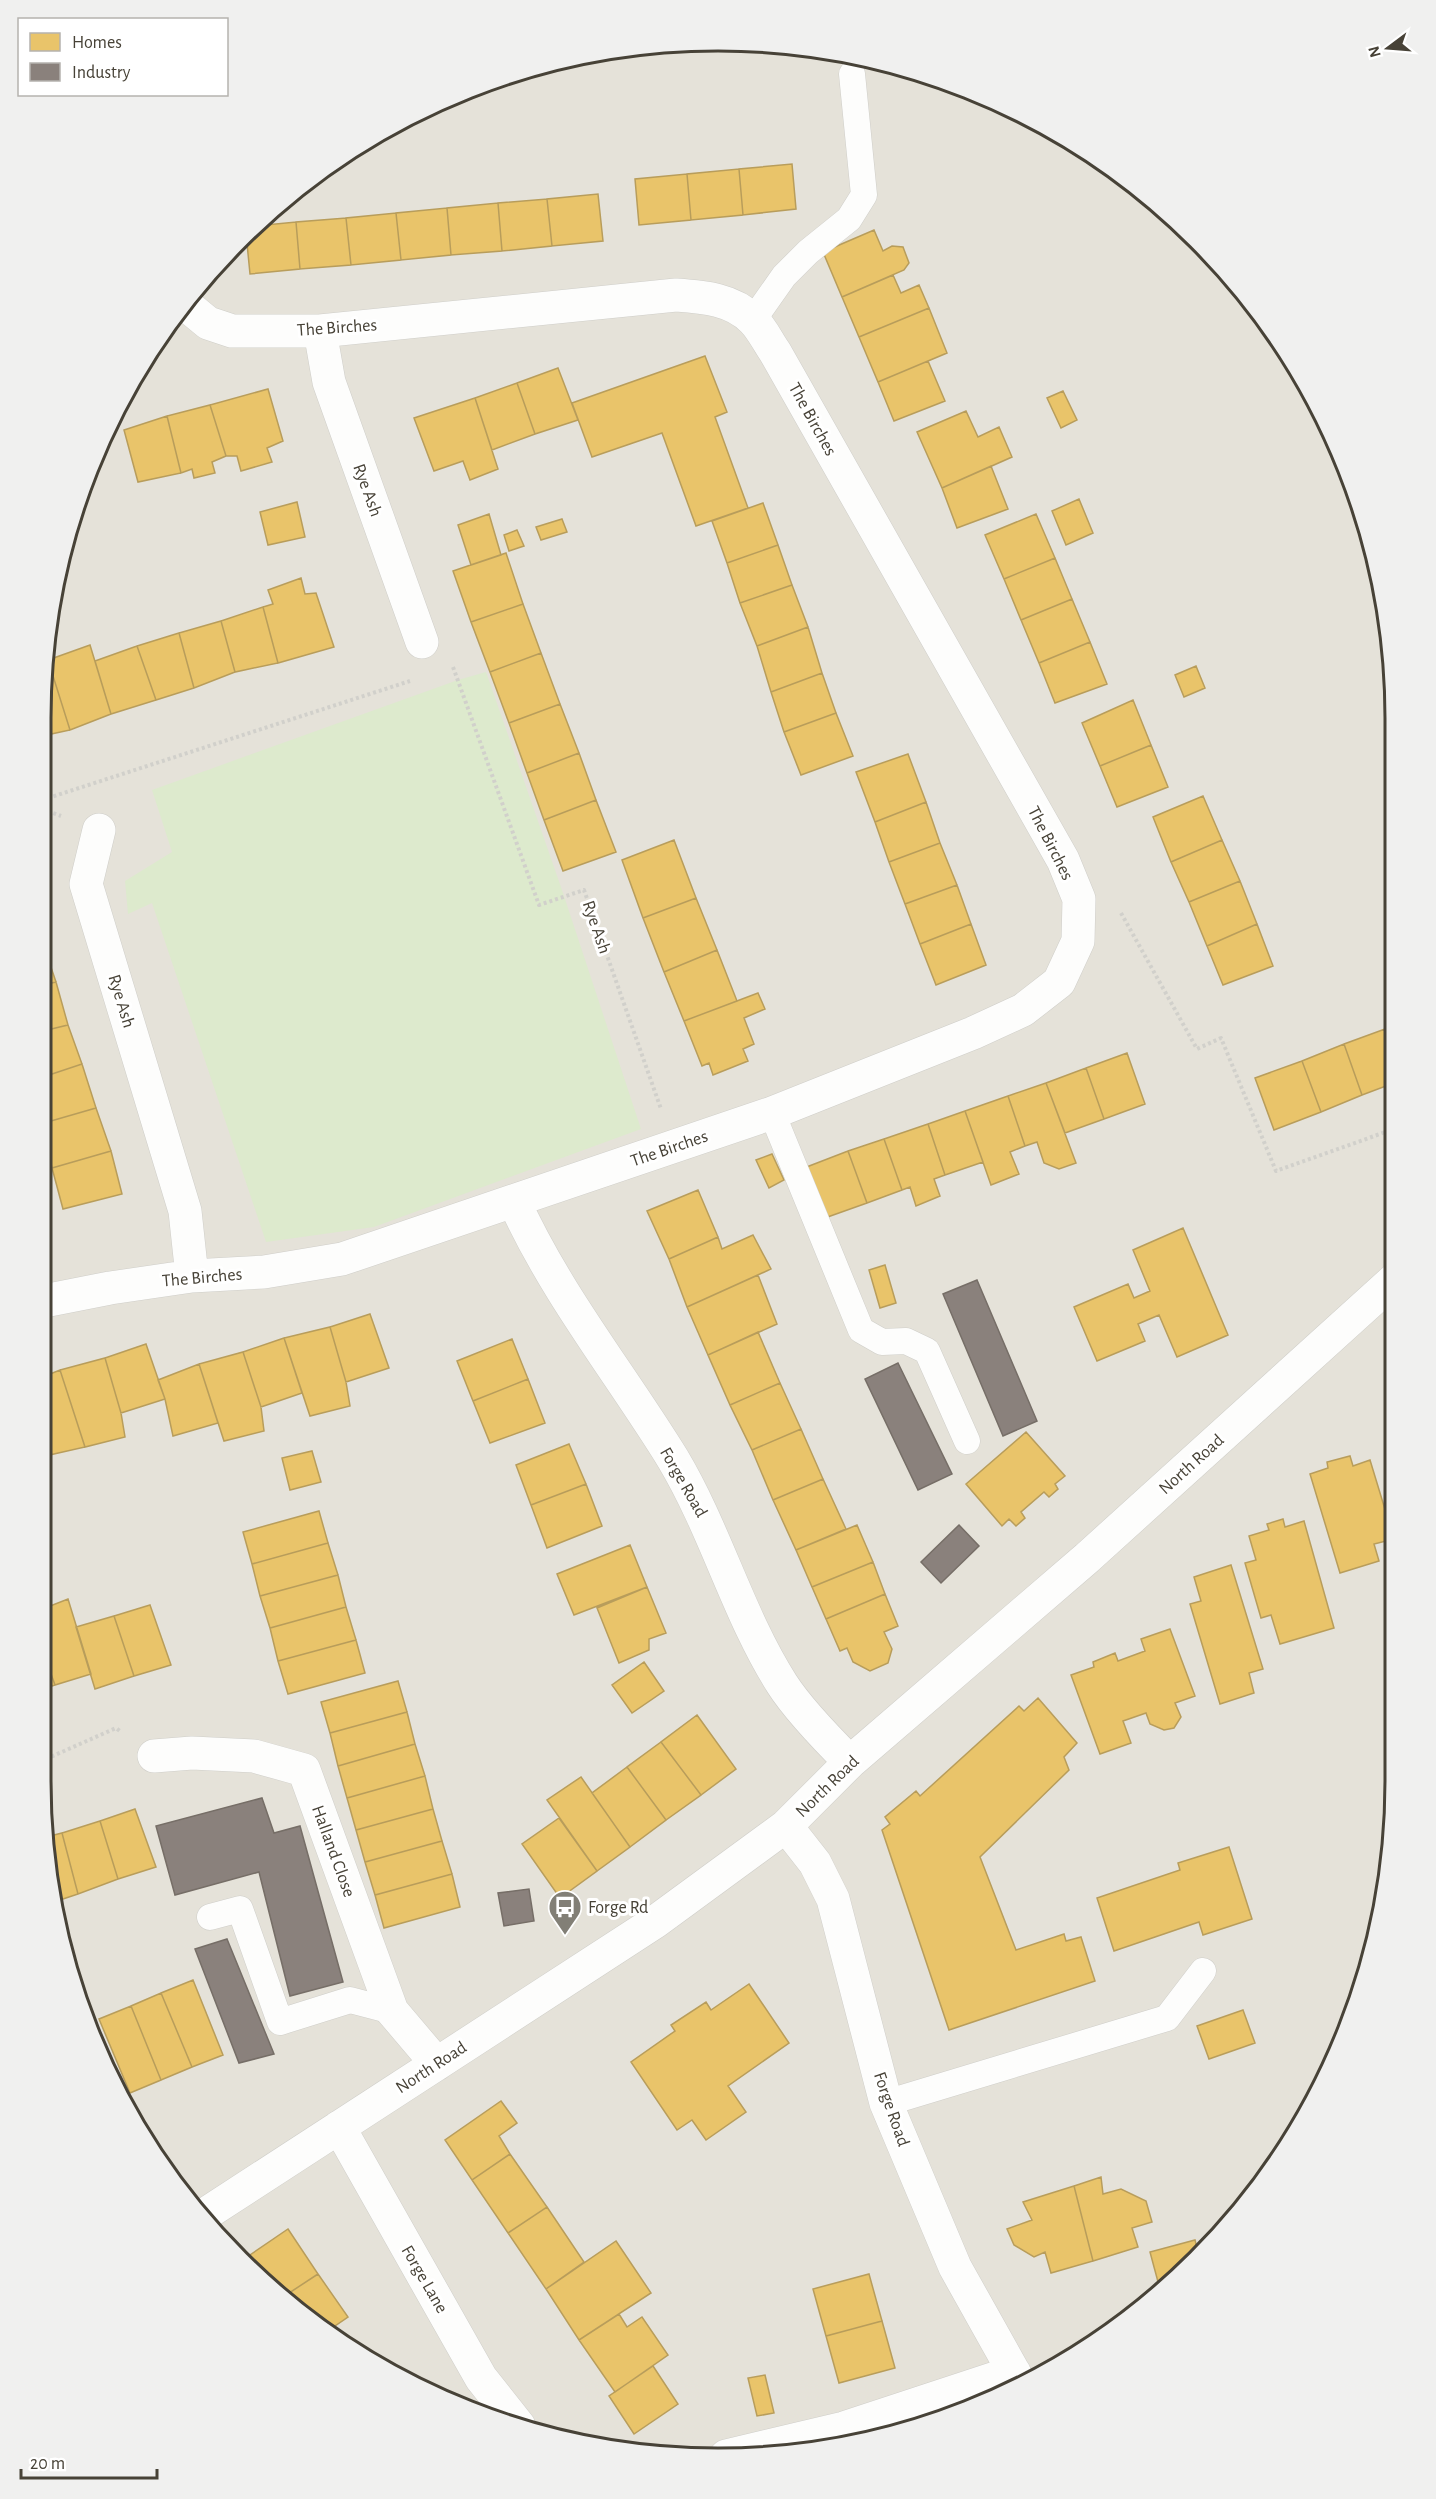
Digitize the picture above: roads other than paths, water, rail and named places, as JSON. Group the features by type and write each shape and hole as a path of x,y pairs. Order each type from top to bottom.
{"street":[{"name":"The Birches","path":"51,1300 192,1276 264,1272 342,1259 772,1113 973,1033 1023,1010 1059,982 1078,941 1079,899 1063,860 775,352 753,320 730,304 707,297 676,295 320,331 232,331 208,322 191,309"},
{"name":"Rye Ash","path":"320,331 329,382 422,642"},
{"name":"Rye Ash","path":"99,830 86,884 185,1211 192,1276"},
{"name":"Forge Road","path":"514,1201 528,1233 559,1289 673,1460 706,1520 759,1642 782,1685 850,1762"},
{"name":"North Road","path":"209,2212 655,1922 786,1826 850,1762 1088,1558 1385,1288"},
{"name":"Halland Close","path":"154,1756 254,1755 304,1770 392,2011 437,2064"},
{"name":"Forge Road","path":"786,1826 815,1863 833,1899 886,2103 955,2267 1017,2377"},
{"name":"Forge Lane","path":"339,2127 481,2378 510,2415"},
{"path":"766,2447 844,2428 1005,2383"}],"lane":[{"path":"753,320 784,276 808,252 849,219 864,195 852,74"},
{"path":"772,1113 861,1330 882,1342 906,1341 927,1351 967,1441"},
{"path":"210,1917 240,1909 279,2022 350,2000 392,2011"},
{"path":"886,2103 1167,2018 1203,1971"}],"place":[{"name":"Forge Rd","path":"565,1936"}]}
